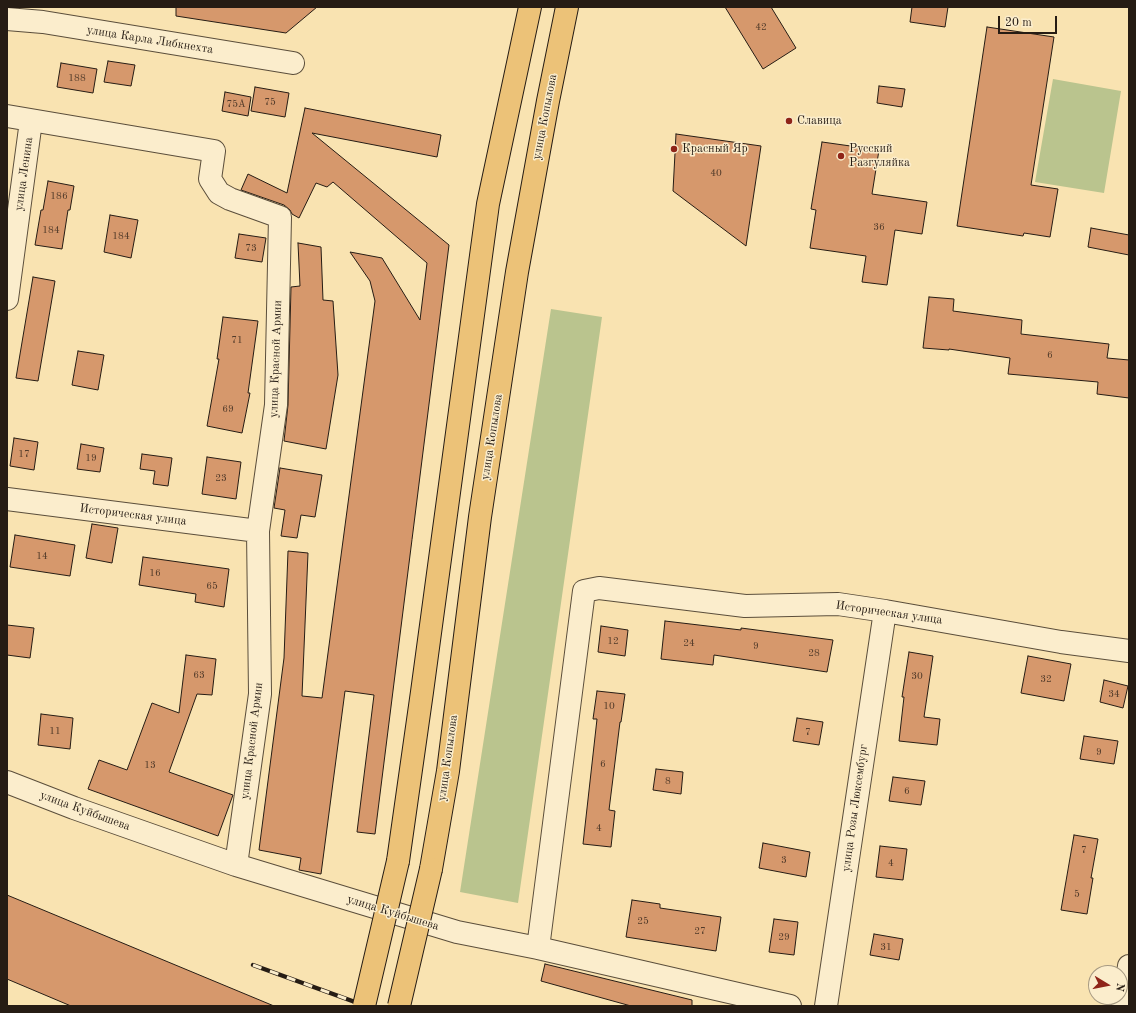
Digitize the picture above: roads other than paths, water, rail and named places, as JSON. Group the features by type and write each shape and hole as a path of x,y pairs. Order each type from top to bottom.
{"main road":[{"path":"364,1006 398,861 488,204 530,7"},
{"name":"улица Копылова","path":"399,1006 431,869 448,771 480,517 517,272 548,101 567,7"}],"street":[{"name":"улица Карла Либкнехта","path":"7,19 44,15 293,62"},
{"path":"7,116 31,121"},
{"name":"улица Ленина","path":"7,300 31,121"},
{"name":"улица Красной Армии","path":"31,121 214,151 210,179 219,193 230,199 280,217 276,404 258,531 260,694 236,865"},
{"name":"Историческая улица","path":"7,499 258,531"},
{"name":"Историческая улица","path":"538,948 584,591 599,588 745,606 838,604 1061,642 1129,651"},
{"name":"улица Розы Люксембург","path":"826,1006 885,611"},
{"name":"улица Куйбышева","path":"7,782 74,808 236,865 457,932 538,948 790,1006"},
{"path":"1123,1006 1129,966"}],"railway":[{"path":"253,965 366,1006"}],"place":[{"name":"Славица","path":"789,121"},
{"name":"Красный Яр","path":"674,149"},
{"name":"Русский Разгуляйка","path":"841,156"}]}
